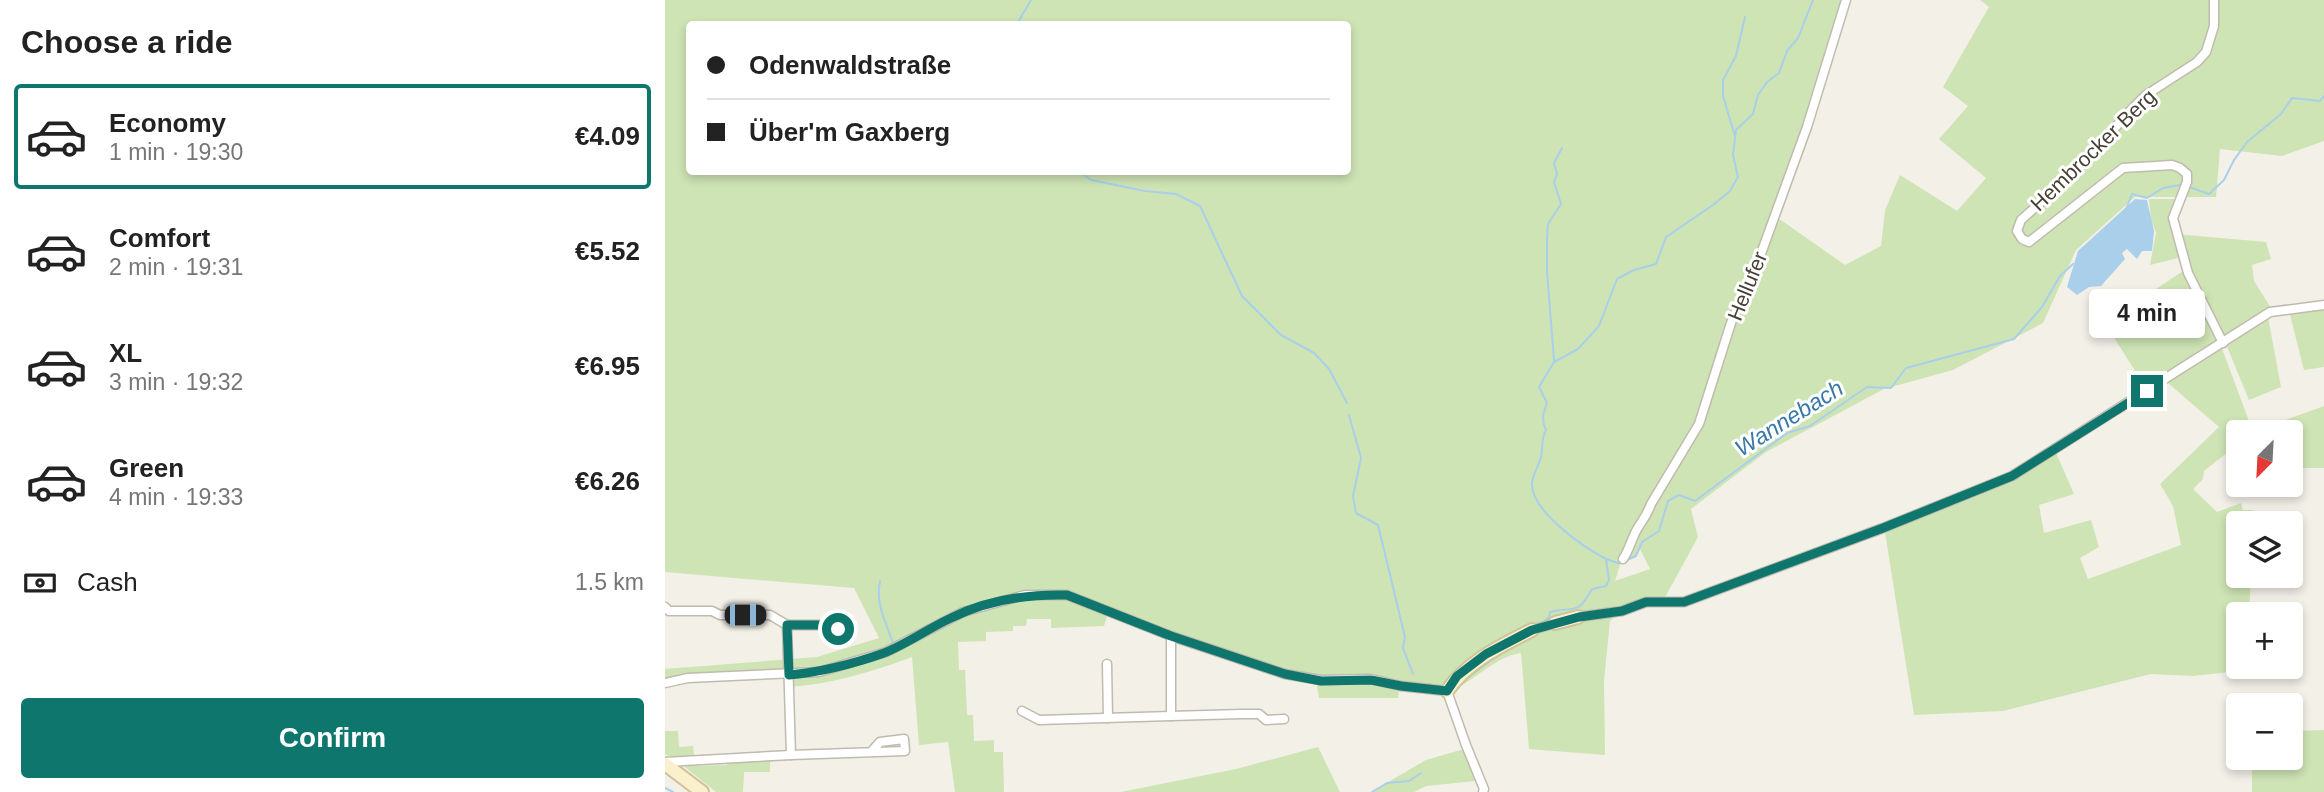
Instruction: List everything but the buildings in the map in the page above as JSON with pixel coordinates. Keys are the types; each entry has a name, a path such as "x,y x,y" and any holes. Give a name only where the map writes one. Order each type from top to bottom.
{"street":[{"name":"Hellufer","path":"1622,559 1699,424 1731,323 1758,262 1807,127 1846,0"},
{"name":"Hembrocker Berg","path":"2214,0 2214,26 2206,52 2197,62 2146,95 2077,170 2021,220 2017,231 2022,239 2029,242 2123,168 2172,165 2187,174 2173,218 2188,273 2223,343"},
{"path":"1447,691 1457,676 1486,654 1532,630 1579,617 1622,611 1646,602 1684,602 1883,528 2012,476 2270,312 2324,305"},
{"path":"665,683 688,678 819,672 886,652 963,612 1025,595 1067,595 1171,636 1285,674 1321,681 1371,680 1447,691"},
{"path":"665,607 669,611 712,611 720,615 770,615 787,625 822,625 827,629 838,629"},
{"path":"787,625 791,755"},
{"path":"1171,636 1171,716"},
{"path":"1107,664 1108,718"},
{"path":"1447,691 1486,791"},
{"path":"1022,711 1039,720 1250,714 1259,715 1266,720 1284,719"},
{"path":"665,763 871,752"},
{"path":"665,763 702,792"}],"green space":[{"path":"665,0 1851,0 1778,218 1845,265 1881,246 1885,210 1900,175 1957,211 1986,178 1939,139 1968,106 1943,87 1989,7 1980,0 2324,0 2324,141 2282,156 2220,149 2216,197 2135,197 2076,250 2043,323 1953,370 1884,389 1766,452 1691,509 1698,537 1663,601 1622,611 1610,621 1604,681 1605,755 1529,749 1521,653 1501,660 1449,690 1400,684 1398,698 1319,698 1316,680 1285,674 1108,612 1104,626 1051,628 1051,619 1027,619 1026,626 1013,626 1013,631 986,632 986,641 958,642 959,670 965,670 967,715 973,715 974,741 994,740 994,752 1003,752 1004,792 955,792 948,742 919,745 912,657 851,676 789,687 789,675 665,683 665,669 817,657 879,638 854,588 665,572","holes":["1640,549 1650,569 1615,581 1620,565 1636,556"]},
{"path":"2149,199 2174,199 2176,234 2266,242 2271,259 2252,265 2254,281 2271,308 2225,339 2178,258 2150,265 2156,233"},
{"path":"2183,271 2220,343 2249,420 2226,420 2226,454 2204,471 2203,479 2193,489 2217,512 2241,503 2243,510 2254,510 2226,511 2226,588 2250,588 2250,602 2226,602 2226,672 2193,676 2151,674 2003,711 1914,715 1884,526 2012,475 2054,448 2074,494 2039,505 2044,533 2091,520 2099,547 2080,558 2088,579 2181,545 2173,506 2160,484 2219,427 2161,377 2145,387 2105,323"},
{"path":"2324,305 2324,367 2304,370 2288,307"},
{"path":"2268,317 2281,387 2249,400 2226,344"},
{"path":"2324,406 2324,468 2303,468 2303,420 2286,420"},
{"path":"2324,730 2324,792 2252,792 2252,770 2303,770 2303,731"},
{"path":"665,731 678,731 679,747 693,746 695,766 727,765 728,759 770,757 770,772 744,772 743,792 716,792 665,754"},
{"path":"1318,747 1340,792 1121,792 1236,769"},
{"path":"1464,749 1475,774 1475,781 1426,786 1414,792 1371,792 1426,760"}],"water":[{"path":"2135,199 2147,200 2154,231 2152,251 2142,251 2137,259 2127,249 2122,253 2125,259 2101,286 2089,287 2077,295 2067,287 2078,251"}],"waterway":[{"path":"1019,21 1031,0"},
{"path":"1606,559 1560,527 1534,494 1532,483 1546,430 1543,416 1547,403 1539,387 1554,362 1578,349 1599,326 1617,279 1634,270 1656,264 1666,237 1730,191 1738,177 1733,155 1736,130 1753,114 1758,95 1767,82 1779,73 1787,51 1798,38 1813,0"},
{"path":"1735,136 1723,96 1723,80 1736,56 1745,17"},
{"name":"Wannebach","path":"2189,187 2209,194 2224,180 2247,142 2281,114 2292,98 2320,101 2324,96"},
{"path":"1554,360 1547,238 1548,224 1561,204 1554,182 1557,174 1554,163 1562,148"},
{"path":"1084,175 1091,180 1176,194 1200,206 1242,296 1281,335 1314,353 1329,369 1347,403"},
{"name":"Wannebach","path":"2126,209 2132,194 2147,198 2163,188 2180,185"},
{"name":"Wannebach","path":"1627,560 1636,556 1642,542 1659,531 1668,501 1679,495 1695,501 1787,433 1810,426 1867,387 1891,388 1906,368 2014,339 2042,307 2060,276 2073,264"},
{"path":"1349,415 1361,458 1353,496 1356,513 1378,525 1405,637 1403,648 1413,674"},
{"name":"Wannebach","path":"1542,624 1550,612 1579,607 1592,589 1606,586 1609,580 1606,559 1622,562"},
{"path":"880,581 880,605 893,643"},
{"name":"Wannebach","path":"1463,681 1501,653"},
{"name":"Wannebach","path":"1372,792 1387,783 1409,781 1421,773"},
{"path":"665,788 673,792"}],"route":[{"path":"838,629 827,629 822,625 787,625 789,675 819,672 886,652 963,612 1025,595 1067,595 1171,636 1285,674 1321,681 1371,680 1447,691 1457,676 1486,654 1532,630 1579,617 1622,611 1646,602 1684,602 1883,528 2012,476 2147,391"}]}
